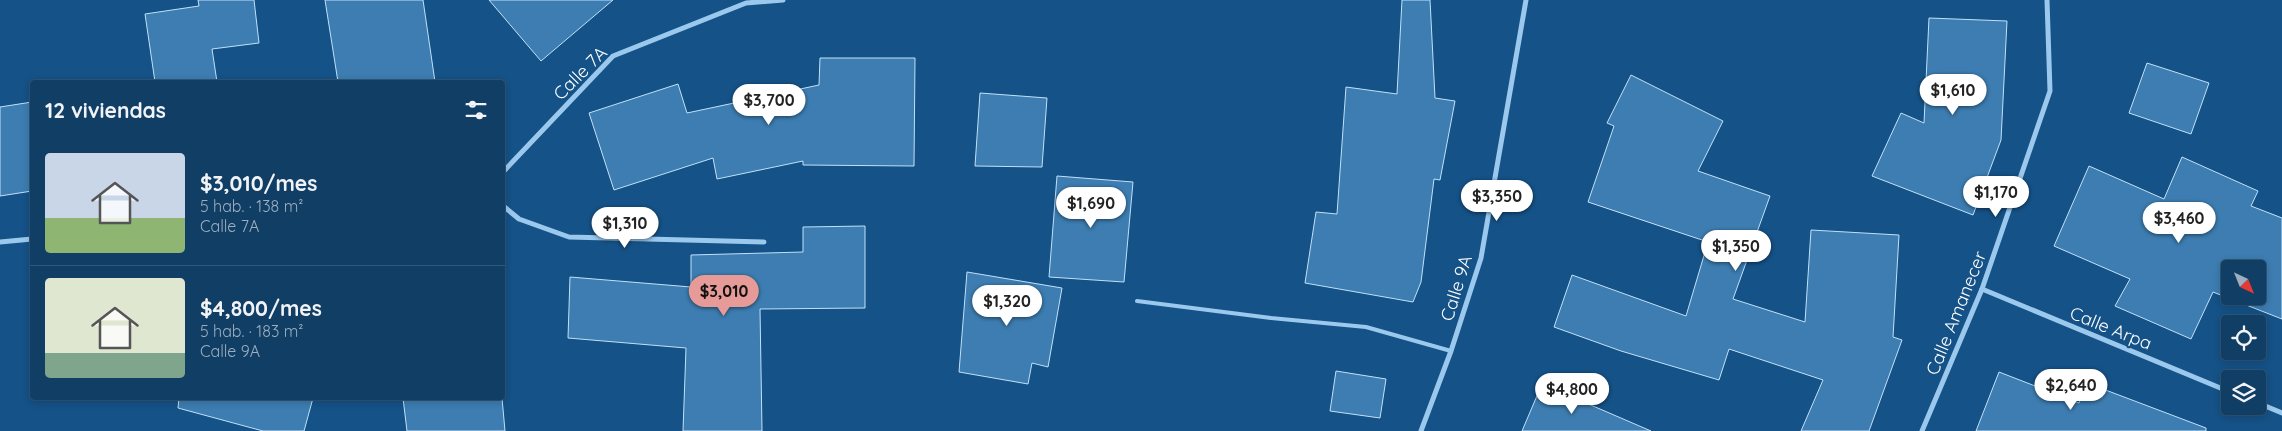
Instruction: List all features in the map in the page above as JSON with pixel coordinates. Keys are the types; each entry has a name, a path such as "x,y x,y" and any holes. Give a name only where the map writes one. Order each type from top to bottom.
{"street":[{"name":"Calle 7A","path":"505,170 613,56 746,4 783,0"},
{"name":"Calle 9A","path":"1421,431 1451,351 1481,258 1526,0"},
{"name":"Calle Amanecer","path":"1922,431 1982,289 2050,91 2047,0"},
{"path":"505,207 519,219 569,237 764,242"},
{"path":"0,242 30,239"},
{"name":"Calle Arpa","path":"1982,289 2221,388"},
{"path":"2266,406 2282,413"}],"lane":[{"path":"1137,301 1271,318 1366,327 1451,351"}],"building":[{"path":"198,0 254,0 259,43 212,49 217,80 155,80 145,14 199,6"},
{"path":"325,0 423,0 435,80 338,80"},
{"path":"489,0 613,0 541,61"},
{"path":"1402,0 1430,0 1435,98 1455,101 1440,180 1434,179 1421,282 1413,302 1305,283 1316,212 1337,214 1346,87 1397,94"},
{"path":"1929,18 2007,21 2001,140 1973,215 1872,176 1901,113 1924,123"},
{"path":"820,58 915,58 914,166 803,165 803,161 717,179 713,158 614,190 589,113 678,84 687,113 819,85"},
{"path":"2147,63 2209,83 2191,134 2129,113"},
{"path":"1631,75 1723,121 1698,171 1770,196 1733,299 1805,322 1811,230 1899,235 1893,337 1902,340 1869,431 1801,431 1823,380 1729,349 1719,380 1621,351 1554,327 1572,275 1686,316 1708,242 1588,202 1614,126 1607,123"},
{"path":"980,93 1047,98 1042,167 975,166"},
{"path":"30,102 30,191 0,196 0,107"},
{"path":"2182,157 2258,191 2251,206 2282,218 2282,319 2246,305 2266,305 2266,260 2221,260 2221,295 2213,292 2191,339 2115,306 2130,279 2054,246 2089,166 2164,199"},
{"path":"1057,176 1133,182 1124,282 1049,277"},
{"path":"865,226 865,308 760,309 762,431 683,431 686,348 568,338 570,277 691,287 691,255 803,252 803,227"},
{"path":"967,272 1062,288 1048,367 1032,363 1028,384 959,372"},
{"path":"1336,371 1386,379 1380,418 1330,411"},
{"path":"1999,372 2079,403 2087,383 2206,428 2206,431 1976,431"},
{"path":"1542,384 1651,431 1522,431"},
{"path":"179,400 312,400 304,431 263,431 178,408"},
{"path":"403,400 502,400 505,431 407,431"}]}
